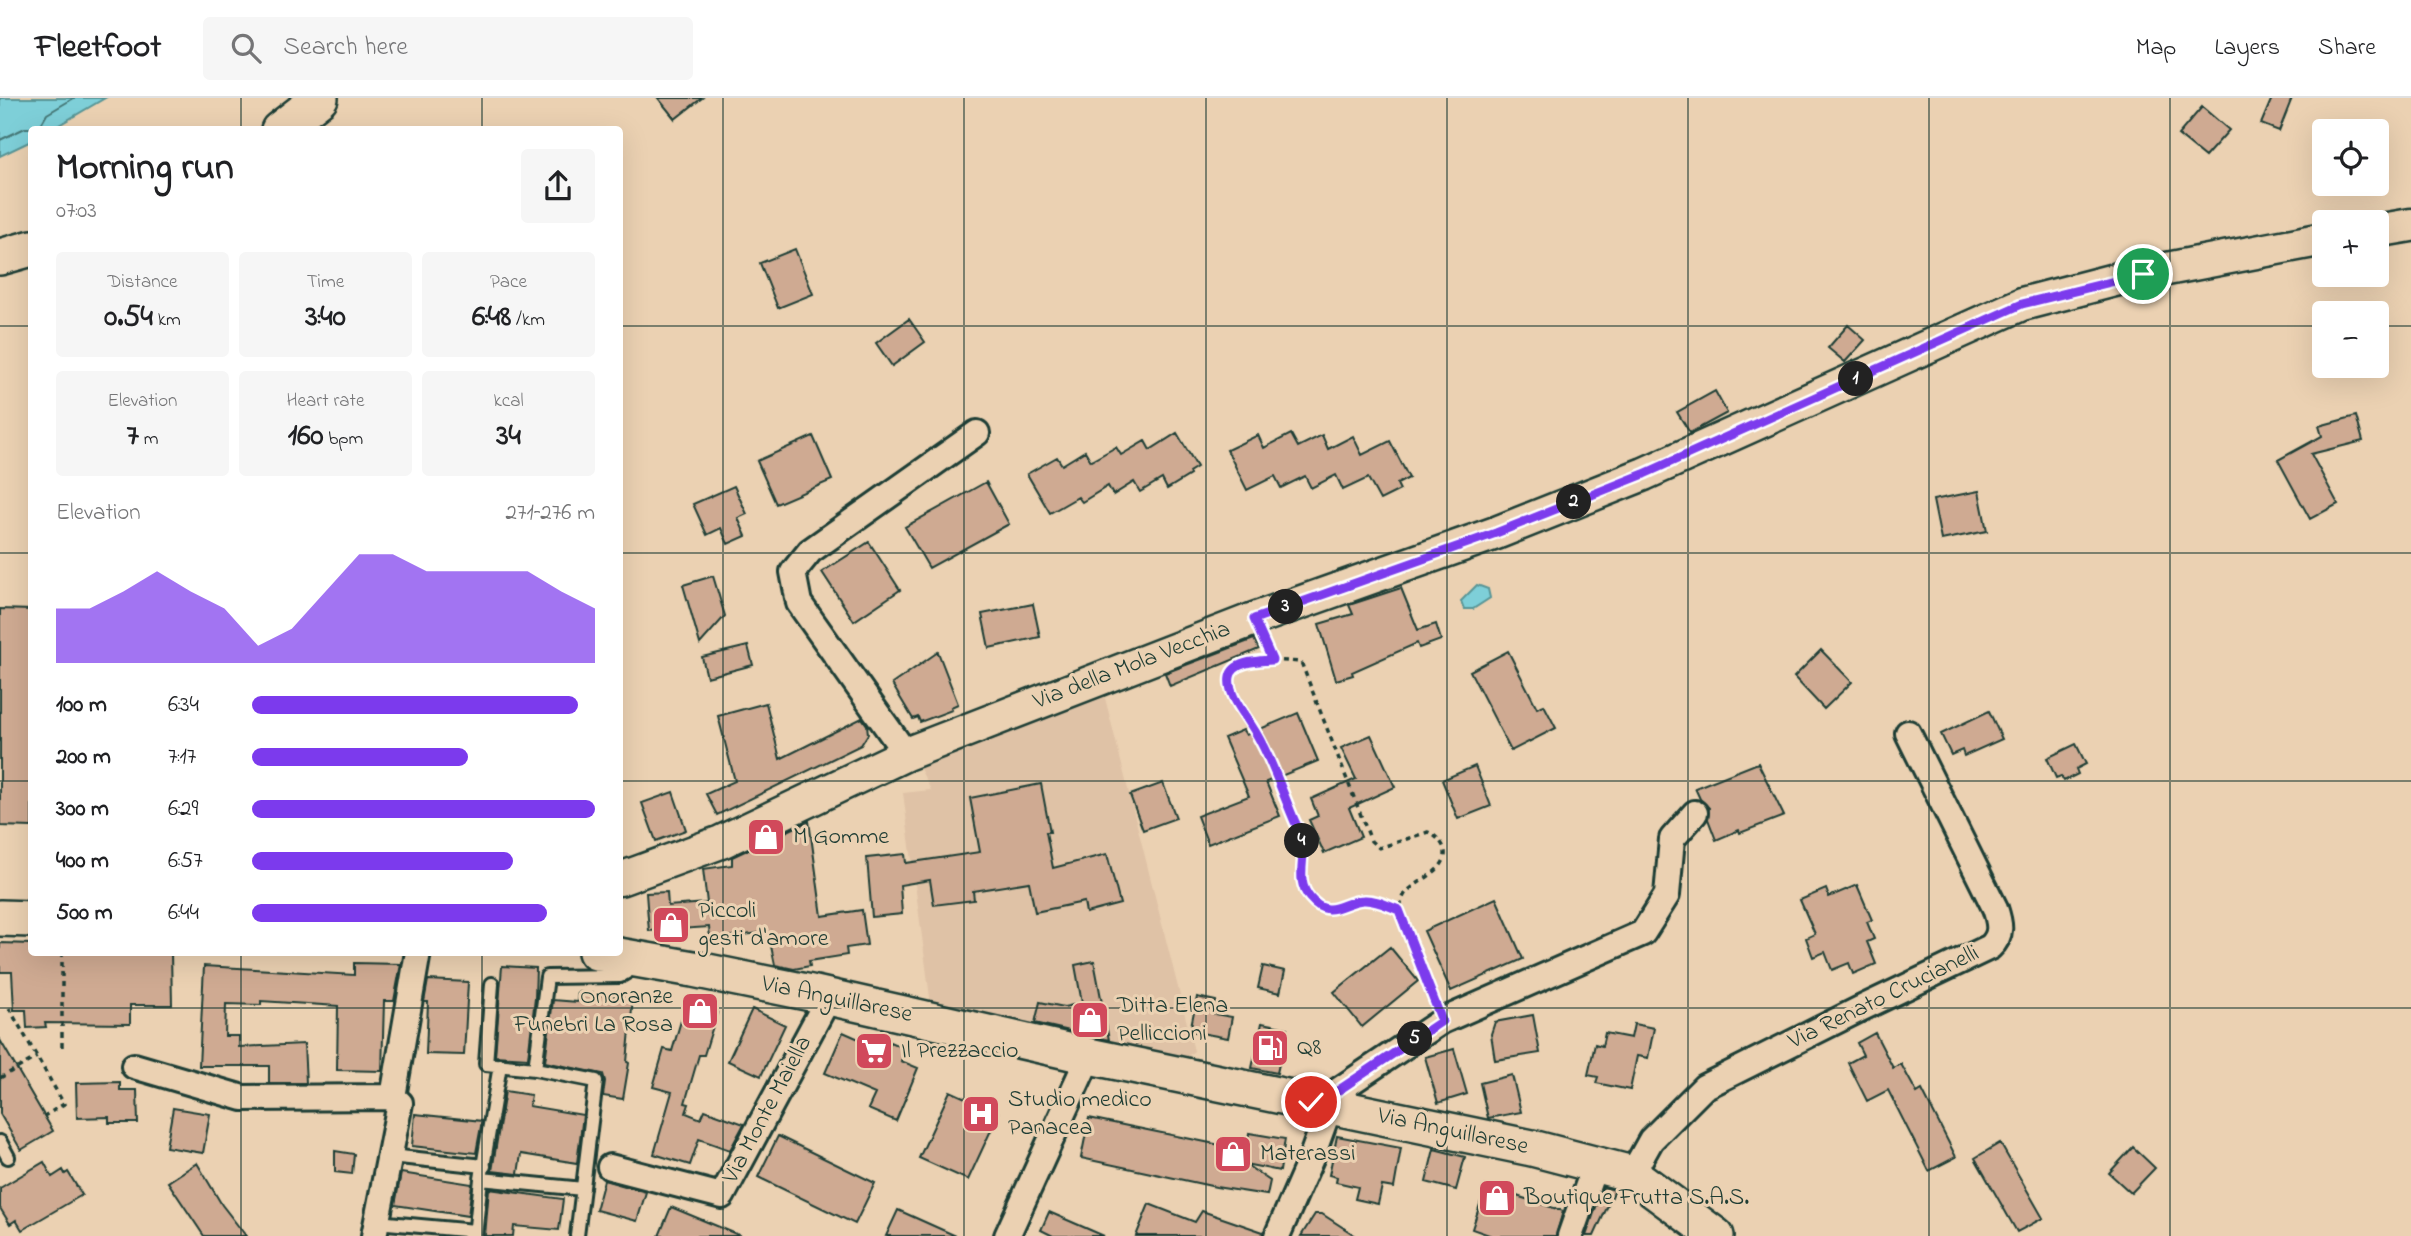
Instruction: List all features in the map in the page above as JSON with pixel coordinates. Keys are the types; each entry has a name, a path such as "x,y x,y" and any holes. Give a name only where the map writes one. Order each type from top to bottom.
{"main road":[{"path":"284,126 320,98"},
{"path":"0,257 28,249"},
{"path":"0,918 28,919"},
{"name":"Via Anguillarese","path":"620,956 829,997 1089,1056 1532,1148 1632,1174 1716,1236"}],"street":[{"path":"2389,229 2411,225"},
{"name":"Via della Mola Vecchia","path":"623,878 721,842 906,754 1254,619 1496,533 1644,474 2022,304 2130,276 2312,241"},
{"path":"906,754 799,604 793,572 810,551 977,433"},
{"name":"Via Renato Crucianelli","path":"1632,1174 1651,1140 1704,1087 1996,942 2000,930 1994,908 1908,733"},
{"path":"1277,1236 1312,1156 1324,1105 1442,1021 1643,933 1667,895 1672,839 1695,813"},
{"path":"393,1097 417,956"},
{"name":"Via Monte Maiella","path":"610,1167 722,1196 829,997"},
{"path":"1007,1236 1089,1056"},
{"path":"134,1066 243,1098 393,1097 400,1103 375,1229"},
{"path":"1570,1236 1595,1165"}],"lane":[{"path":"535,1069 547,977 620,976 645,960"},
{"path":"492,984 486,1064 535,1069 596,1081 577,1236"},
{"path":"375,1229 475,1234 500,1065"},
{"path":"0,1142 8,1157"},
{"path":"390,1156 583,1189"}],"path":[{"path":"1254,619 1272,660"},
{"path":"1399,910 1375,901 1362,900 1334,910 1311,900 1301,879 1302,837 1254,728 1232,691 1230,678 1233,670 1246,663 1272,660 1301,662 1371,841 1379,848 1428,832 1443,845 1445,853 1442,864 1405,893 1399,910 1442,1021"},
{"path":"62,956 62,1047"},
{"path":"9,1008 64,1104 44,1116"},
{"path":"0,1078 37,1057"}],"shaded area":[{"path":"1104,694 1194,1051 1180,1063 931,1005 903,793 931,790 916,761"}],"water":[{"path":"0,98 105,98 57,126 28,126 28,142 0,156"},
{"path":"1477,585 1488,589 1490,598 1473,609 1464,609 1461,601"}],"building":[{"path":"658,98 702,98 675,119"},
{"path":"2272,98 2292,98 2279,131 2261,124"},
{"path":"2202,107 2229,130 2205,157 2178,135"},
{"path":"795,249 813,294 778,308 760,263"},
{"path":"909,319 925,342 892,366 876,343"},
{"path":"1848,325 1865,340 1845,362 1828,348"},
{"path":"1715,391 1727,413 1690,433 1677,412"},
{"path":"2356,416 2363,441 2311,454 2338,504 2310,519 2278,460 2322,436 2319,426"},
{"path":"1177,433 1197,467 1189,472 1190,475 1167,489 1162,479 1140,492 1134,482 1113,495 1108,486 1082,502 1078,497 1050,513 1027,474 1057,457 1062,465 1085,451 1091,461 1116,447 1121,455 1145,441 1150,450"},
{"path":"1291,434 1298,447 1322,435 1328,449 1353,436 1362,455 1390,441 1409,478 1397,484 1400,490 1380,500 1368,478 1343,490 1336,475 1311,488 1305,476 1281,488 1275,476 1247,490 1227,450 1258,435 1264,448"},
{"path":"813,436 832,480 776,504 757,461"},
{"path":"986,482 1009,524 929,568 905,527"},
{"path":"734,486 747,514 738,518 746,536 728,544 721,528 707,535 693,504"},
{"path":"1979,491 1987,531 1941,540 1933,500"},
{"path":"869,542 900,590 854,621 822,572"},
{"path":"713,576 725,616 700,644 683,585"},
{"path":"1401,588 1418,630 1436,624 1441,640 1419,648 1417,643 1352,672 1353,675 1336,680 1319,624 1353,614 1349,605"},
{"path":"1033,604 1040,637 989,648 982,614"},
{"path":"0,609 28,610 28,827 0,826"},
{"path":"1254,639 1259,649 1170,686 1165,673"},
{"path":"748,646 753,665 707,677 702,657"},
{"path":"1821,650 1852,682 1824,709 1794,677"},
{"path":"1508,651 1537,708 1544,705 1556,728 1511,751 1470,671"},
{"path":"938,652 958,704 951,707 952,710 920,722 918,717 913,719 892,684"},
{"path":"766,703 780,759 862,718 867,725 868,734 861,745 717,815 706,794 735,781 718,716"},
{"path":"1989,711 2002,739 1964,756 1962,750 1951,755 1941,734"},
{"path":"1298,713 1318,761 1266,782 1280,816 1208,844 1197,816 1249,796 1224,738 1243,730 1246,735"},
{"path":"1371,735 1395,787 1349,808 1361,837 1324,853 1309,820 1318,816 1311,799 1356,779 1341,748"},
{"path":"2076,744 2086,764 2076,769 2078,774 2064,781 2061,776 2056,778 2047,758"},
{"path":"1758,763 1784,816 1716,840 1708,819 1709,808 1700,799 1695,788"},
{"path":"1475,766 1491,806 1458,819 1442,780"},
{"path":"1163,783 1176,818 1143,830 1130,795"},
{"path":"1041,784 1050,832 1046,832 1053,868 1107,854 1120,904 1086,913 1084,902 1035,912 1029,882 973,891 974,900 934,905 930,880 900,885 902,914 872,917 867,858 905,854 906,863 980,852 970,798"},
{"path":"673,792 686,830 656,841 642,803"},
{"path":"809,821 822,916 862,910 867,945 846,948 847,955 809,961 810,966 794,969 775,965 768,932 710,939 709,927 649,931 646,893 667,892 668,906 707,903 703,869 732,865 732,857"},
{"path":"1857,885 1872,920 1867,922 1874,939 1867,942 1876,964 1853,974 1849,963 1832,970 1825,952 1813,957 1806,938 1815,934 1800,900 1826,889 1829,897"},
{"path":"1496,898 1523,959 1451,991 1424,931"},
{"path":"0,943 28,944 28,956 171,956 172,1005 130,1005 130,1024 45,1023 46,1027 27,1028 26,1010 14,1010 12,972 0,972"},
{"path":"1390,947 1418,981 1362,1027 1334,992"},
{"path":"1094,961 1109,1040 1035,1023 1040,1002 1064,1007 1082,1003 1075,965"},
{"path":"354,963 401,964 394,1001 384,1001 382,1071 337,1070 338,1006 261,1001 261,1005 226,1004 225,1036 239,1036 239,1047 304,1044 306,1083 269,1083 269,1066 199,1066 204,966 354,975"},
{"path":"502,966 536,968 528,1058 495,1056"},
{"path":"1263,966 1285,971 1280,993 1258,988"},
{"path":"428,980 468,982 464,1055 426,1054 428,1002 424,1002"},
{"path":"578,992 633,998 629,1063 623,1099 603,1096 603,1074 545,1062 553,1000 577,1002"},
{"path":"1197,997 1216,1001 1214,1014 1232,1017 1228,1038 1190,1031"},
{"path":"686,1004 717,1013 704,1055 699,1055 685,1103 689,1104 686,1113 701,1119 705,1110 744,1124 730,1150 699,1139 690,1165 654,1154 672,1092 653,1087 664,1049 672,1051"},
{"path":"752,1009 785,1025 761,1076 728,1061"},
{"path":"1533,1015 1540,1053 1495,1060 1491,1034 1495,1022"},
{"name":"Q8","path":"1262,1023 1287,1028 1277,1073 1252,1068"},
{"path":"1634,1024 1654,1028 1648,1058 1637,1056 1630,1090 1596,1083 1598,1077 1588,1075 1595,1044 1602,1046 1605,1033 1631,1038"},
{"path":"843,1032 886,1051 890,1042 906,1049 901,1061 918,1068 896,1121 868,1109 875,1094 825,1073"},
{"path":"1875,1033 1893,1068 1901,1064 1917,1093 1922,1090 1956,1157 1929,1171 1888,1090 1867,1101 1848,1063 1863,1055 1857,1043"},
{"path":"0,1040 53,1131 21,1150 0,1114"},
{"path":"1454,1049 1467,1094 1438,1103 1425,1057"},
{"path":"1512,1075 1521,1112 1488,1118 1480,1083"},
{"path":"120,1082 120,1090 137,1090 138,1123 109,1123 109,1117 77,1118 76,1083"},
{"path":"505,1091 531,1095 529,1106 583,1115 577,1163 521,1154 518,1174 492,1171"},
{"path":"950,1091 999,1113 968,1180 919,1158"},
{"path":"173,1108 210,1114 203,1153 166,1147"},
{"path":"415,1114 482,1121 476,1153 412,1146"},
{"path":"1089,1118 1225,1146 1223,1151 1244,1164 1249,1133 1285,1139 1280,1171 1245,1164 1270,1181 1267,1195 1216,1187 1081,1158"},
{"path":"778,1136 875,1183 855,1224 758,1177"},
{"path":"1337,1136 1401,1148 1394,1188 1382,1186 1378,1204 1355,1199 1358,1187 1336,1182 1337,1177 1329,1175"},
{"path":"2000,1143 2043,1218 2017,1232 1975,1158"},
{"path":"2133,1147 2155,1168 2131,1193 2109,1173"},
{"path":"1434,1149 1465,1157 1456,1190 1426,1182"},
{"path":"335,1151 354,1154 352,1174 335,1172"},
{"path":"44,1162 52,1177 63,1170 65,1174 68,1172 82,1195 22,1230 16,1220 10,1224 0,1208 0,1188"},
{"path":"197,1163 222,1205 246,1236 204,1236 168,1182"},
{"path":"401,1173 472,1184 468,1216 395,1205"},
{"path":"604,1180 646,1192 637,1221 596,1210"},
{"path":"1486,1186 1563,1211 1556,1236 1492,1236 1472,1229"},
{"path":"1603,1187 1615,1190 1594,1236 1586,1236"},
{"path":"489,1189 563,1199 559,1230 514,1226 513,1236 485,1236"},
{"path":"1149,1204 1195,1222 1202,1211 1263,1232 1262,1236 1136,1236"},
{"path":"671,1207 741,1236 659,1236"},
{"path":"898,1210 956,1236 886,1236"},
{"path":"1049,1212 1104,1236 1053,1236 1041,1230"},
{"path":"1315,1214 1322,1214 1356,1236 1301,1236"}],"place":[{"name":"M Gomme","path":"766,837"},
{"name":"Piccoli gesti d'amore","path":"671,925"},
{"name":"Onoranze Funebri La Rosa","path":"700,1011"},
{"name":"Ditta Elena Pelliccioni","path":"1090,1020"},
{"name":"Q8","path":"1270,1048"},
{"name":"Il Prezzaccio","path":"874,1051"},
{"name":"Studio medico Panacea","path":"981,1114"},
{"name":"Materassi","path":"1233,1154"},
{"name":"Boutique Frutta S.A.S.","path":"1497,1198"}],"route":[{"path":"1311,1102 1318,1104 1442,1021 1399,910 1375,901 1362,900 1334,910 1311,900 1304,889 1301,879 1302,837 1254,728 1232,691 1230,678 1233,670 1246,663 1272,660 1254,619 1496,533 1644,474 2022,304 2143,274"}]}
